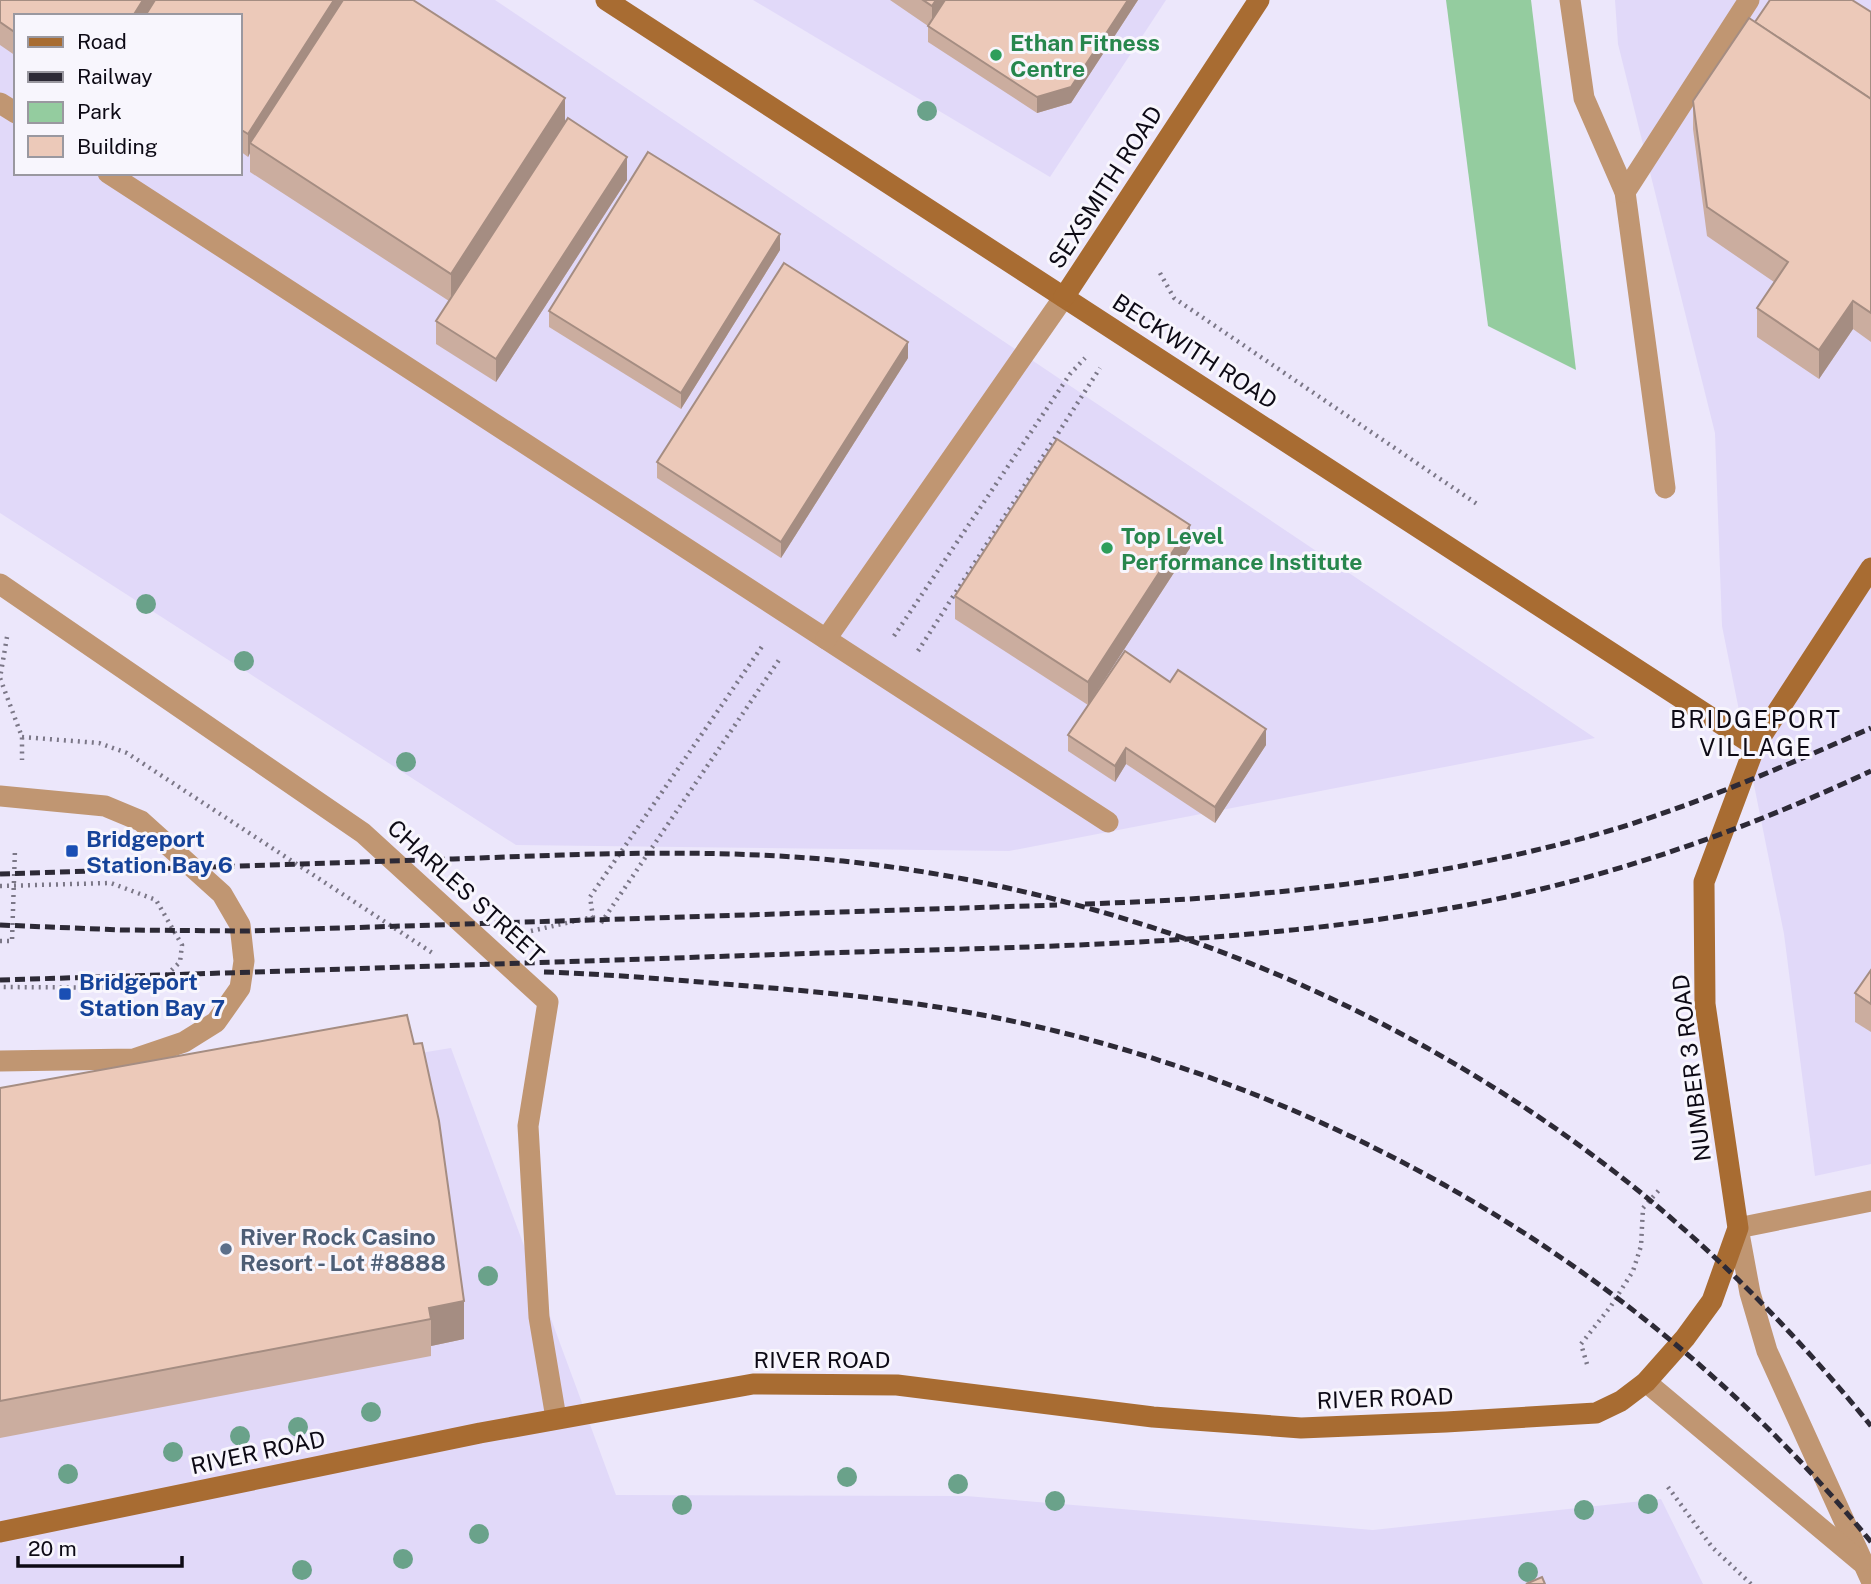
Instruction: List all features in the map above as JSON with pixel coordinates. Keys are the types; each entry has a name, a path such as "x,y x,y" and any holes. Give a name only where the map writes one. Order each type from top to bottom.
{"street":[{"name":"BECKWITH ROAD","path":"606,0 1755,746"},
{"name":"SEXSMITH ROAD","path":"1064,297 1259,0"},
{"path":"1570,0 1584,99 1625,192 1665,488"},
{"path":"1625,192 1749,0"},
{"path":"111,175 1108,822"},
{"path":"826,639 1064,297"},
{"name":"NUMBER 3 ROAD","path":"1868,1573 1767,1351 1750,1293 1704,1004 1703,882 1755,746 1871,568"},
{"name":"CHARLES STREET","path":"7,588 363,833 548,1002 528,1126 539,1317 556,1418"},
{"path":"0,796 105,806 141,821 222,894 240,925 244,961 240,988 216,1022 184,1042 134,1059 0,1061"},
{"path":"1738,1228 1871,1202"},
{"name":"RIVER ROAD","path":"0,1532 556,1418 753,1384 897,1385 1153,1417 1301,1428 1596,1413 1621,1401 1646,1382 1685,1338 1712,1301 1738,1228"},
{"path":"1646,1382 1868,1573"}],"path":[{"path":"1160,273 1174,298 1477,504"},
{"path":"872,669 1070,374 1087,356"},
{"path":"897,685 1100,368"},
{"path":"7,588 0,678 22,737 22,772"},
{"path":"593,917 590,897 767,639"},
{"path":"601,923 781,657 794,660"},
{"path":"22,737 99,743 127,753 432,954"},
{"path":"0,941 12,941 15,849"},
{"path":"0,886 111,883 156,900 182,945 180,962 153,988 0,987"},
{"path":"1587,1364 1581,1344 1611,1306 1633,1271 1641,1246 1643,1208 1661,1188"},
{"path":"1668,1487 1712,1547 1751,1584"}],"shaded area":[{"path":"0,0 495,0 1595,738 1009,851 516,845 0,513"},
{"path":"753,0 1166,0 1050,177"},
{"path":"1615,0 1871,0 1871,1164 1815,1176 1784,934 1722,626 1715,433 1618,44"},
{"path":"451,1048 616,1495 966,1496 1373,1530 1661,1499 1703,1584 0,1584 0,1121"}],"green space":[{"path":"1446,0 1531,0 1576,370 1488,326"}],"building":[{"path":"0,0 143,0 134,14 14,14 14,32 0,22"},
{"path":"155,0 334,0 248,134 242,130 242,14 146,14"},
{"path":"343,0 413,0 565,98 451,274 250,143"},
{"path":"923,0 936,0 932,6"},
{"path":"945,0 1128,0 1071,87 1037,97 928,26"},
{"path":"1770,0 1852,0 1871,12 1871,99 1755,22"},
{"path":"1749,18 1871,99 1871,313 1853,301 1819,350 1757,308 1788,262 1707,207 1693,101"},
{"path":"568,118 627,157 496,359 436,321"},
{"path":"648,152 780,234 681,393 549,311"},
{"path":"784,263 908,342 781,542 657,462"},
{"path":"1057,439 1190,525 1088,682 955,596"},
{"path":"1125,651 1170,682 1178,670 1266,729 1215,807 1126,748 1115,766 1068,735"},
{"path":"1871,970 1871,1004 1855,993"},
{"name":"River Rock Casino Resort - Lot #8888","path":"407,1015 414,1044 422,1043 439,1121 464,1301 429,1308 431,1319 0,1401 0,1088"},
{"path":"1542,1577 1545,1584 1526,1584"}],"railway":[{"path":"1085,904 1218,897 1352,883 1419,874 1550,847 1680,807 1871,728"},
{"path":"0,980 1110,944 1348,924 1485,902 1598,874 1763,818 1871,771"},
{"path":"0,874 600,854 746,854 843,861 951,877 1058,900 1163,931 1266,970 1365,1015 1461,1067 1553,1127 1672,1218 1762,1303 1871,1426"},
{"path":"0,925 248,931 1057,905"},
{"path":"544,972 820,992 977,1014 1106,1044 1231,1086 1353,1138 1470,1200 1582,1272 1686,1353 1783,1444 1871,1542"}],"place":[{"name":"Ethan Fitness Centre","path":"996,55"},
{"name":"Top Level Performance Institute","path":"1107,548"},
{"name":"Bridgeport Station Bay 6","path":"72,851"},
{"name":"Bridgeport Station Bay 7","path":"65,994"},
{"name":"River Rock Casino Resort - Lot #8888","path":"226,1249"}],"district":[{"name":"BRIDGEPORT VILLAGE","path":"1756,733"}]}
